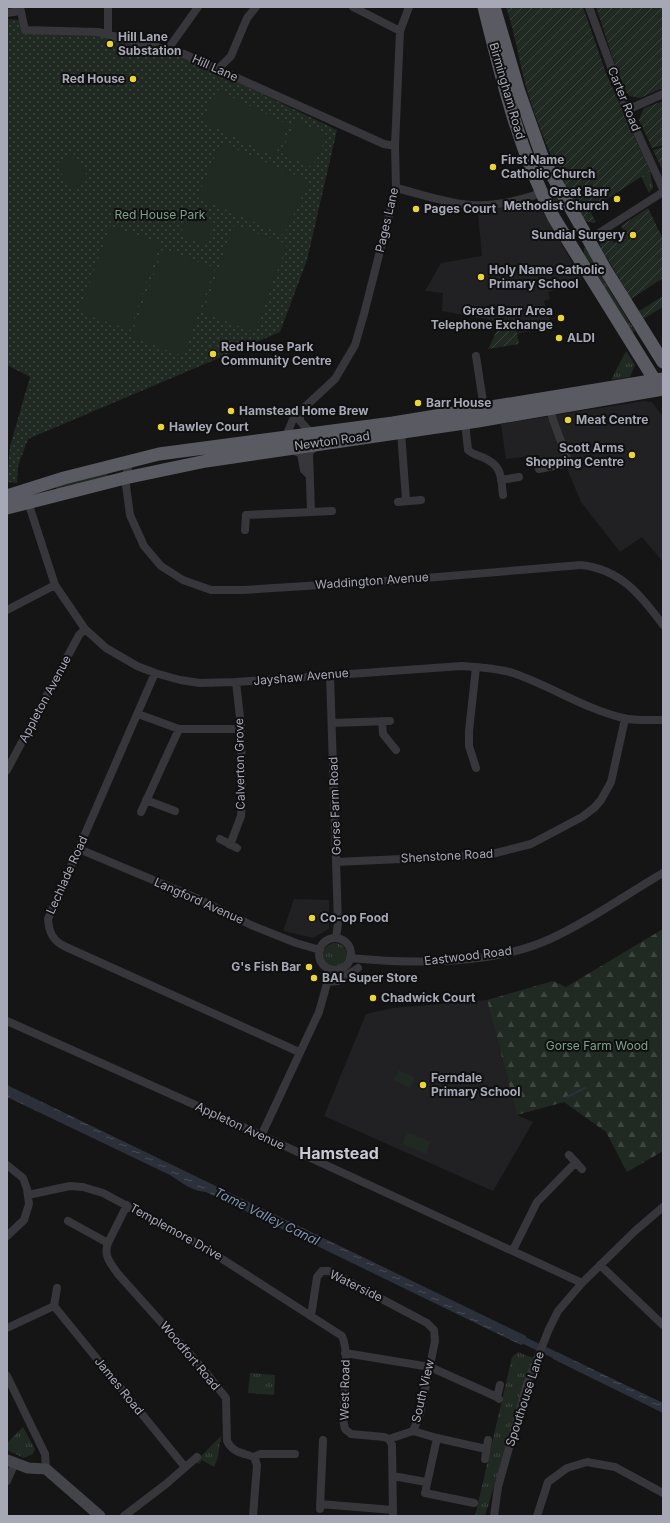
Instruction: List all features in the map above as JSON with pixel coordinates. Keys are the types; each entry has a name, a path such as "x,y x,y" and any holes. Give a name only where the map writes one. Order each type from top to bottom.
{"highway":[{"name":"Birmingham Road","path":"484,7 505,94 541,193 573,249 661,385"},
{"name":"Birmingham Road","path":"494,7 519,92 543,159 631,314 663,362"},
{"path":"533,133 531,141 548,183 548,188 541,193"},
{"path":"573,249 588,240"},
{"name":"Birmingham Road","path":"631,314 660,371 661,385"},
{"name":"Newton Road","path":"314,438 401,432 550,408 661,385"},
{"name":"Newton Road","path":"9,494 136,460 196,448 286,442 484,408 661,385"},
{"name":"Newton Road","path":"7,508 125,478 286,442"}],"main road":[{"path":"11,1461 28,1468 46,1469 100,1516"}],"street":[{"path":"108,7 108,33"},
{"path":"218,69 231,56 247,18 256,7"},
{"name":"Pages Lane","path":"286,442 294,417 336,379 355,345 396,188 395,146 400,31 409,7"},
{"name":"Carter Road","path":"589,7 628,110 663,189"},
{"path":"168,49 195,8"},
{"path":"7,13 20,9"},
{"name":"Hill Lane","path":"20,9 25,30 108,33 184,54 384,144 395,146"},
{"path":"352,9 400,31"},
{"path":"628,110 663,94"},
{"path":"396,188 462,204 490,205 522,200 541,193"},
{"path":"588,240 663,192"},
{"path":"476,356 484,408"},
{"path":"539,469 569,463 550,408"},
{"path":"300,412 300,421 314,438 309,453 311,511"},
{"path":"465,422 468,450 496,464 501,480 503,495"},
{"path":"401,432 402,501 421,500"},
{"path":"286,442 301,454 304,470 309,475"},
{"path":"96,470 118,471 125,478 129,465 136,460"},
{"path":"501,480 519,477"},
{"name":"Waddington Avenue","path":"125,478 130,515 144,546 161,566 183,580 210,590 243,590 401,580 581,565 590,566 621,579 636,590 663,625"},
{"name":"Jayshaw Avenue","path":"28,502 55,585 85,629 113,654 155,673 180,680 200,683 236,682 330,674 462,666 476,667 512,673 589,706 625,718 663,720"},
{"path":"246,530 246,515 332,511"},
{"path":"7,610 55,585"},
{"name":"Appleton Avenue","path":"7,770 79,635 85,629"},
{"path":"476,667 469,730 469,746 476,768"},
{"name":"Lechlade Road","path":"155,673 48,919 48,928 52,937 58,943 299,1052"},
{"name":"Gorse Farm Road","path":"330,674 338,923 336,938"},
{"name":"Calverton Grove","path":"220,839 234,847 241,816 241,729 236,682"},
{"path":"138,714 179,729 241,729"},
{"name":"Shenstone Road","path":"336,862 488,855 531,844 582,817 594,808 600,800 611,782 625,718"},
{"path":"332,723 386,721 383,734 396,750"},
{"path":"141,812 179,729"},
{"path":"146,800 175,811"},
{"name":"Langford Avenue","path":"79,849 201,900 251,925 296,943 320,950"},
{"name":"Eastwood Road","path":"350,958 418,963 497,956 520,950 550,939 567,930 663,873"},
{"path":"336,938 346,943 351,952 350,958 343,968 331,970 323,964 319,955 320,950 323,944 336,938"},
{"path":"328,982 338,981 358,968"},
{"path":"261,1136 319,1012 331,970"},
{"name":"Appleton Avenue","path":"7,1021 513,1250 582,1283"},
{"path":"569,1155 582,1169"},
{"path":"513,1250 537,1202 576,1162"},
{"path":"7,1165 23,1178 28,1195 27,1213 24,1220 8,1233"},
{"name":"Templemore Drive","path":"28,1195 59,1187 83,1187 103,1193 202,1246 311,1316"},
{"path":"68,1221 108,1243 127,1206"},
{"name":"Spouthouse Lane","path":"494,1516 498,1487 527,1384 558,1311 600,1265 663,1207"},
{"name":"Woodfort Road","path":"108,1243 105,1250 107,1258 118,1274 203,1369 226,1398 228,1441 230,1447 236,1452 254,1456"},
{"path":"600,1265 663,1326"},
{"name":"Waterside","path":"311,1316 317,1277 322,1271 329,1271 431,1326"},
{"path":"7,1328 54,1306 57,1288"},
{"name":"James Road","path":"54,1306 185,1467"},
{"name":"West Road","path":"311,1316 342,1336 345,1353 343,1419 345,1429 351,1434 384,1437 389,1439"},
{"name":"South View","path":"389,1439 413,1430 420,1414 435,1334 431,1326"},
{"path":"345,1353 430,1367 498,1398 500,1385"},
{"path":"7,1376 44,1454 46,1469"},
{"path":"413,1430 437,1438 486,1449"},
{"path":"437,1438 431,1470 426,1482 425,1493 474,1503"},
{"path":"323,1440 320,1507 393,1513 392,1445 389,1439"},
{"path":"485,1459 488,1440"},
{"path":"253,1516 257,1465 254,1456 260,1454 295,1454"},
{"path":"124,1516 197,1456"},
{"path":"7,1481 11,1461"},
{"path":"537,1516 548,1482 567,1468 587,1462 600,1463 615,1467 663,1493"},
{"path":"393,1476 426,1482"}],"shaded area":[{"name":"Holy Name Catholic Primary School","path":"529,201 537,202 582,279 567,285 568,287 548,292 550,299 544,301 552,326 517,334 516,328 501,322 442,311 443,293 425,291 441,263 482,256 478,213"},
{"path":"644,401 652,402 663,417 663,562 642,537 620,552 581,502 563,459 541,463 539,455 506,459 501,424"},
{"path":"294,899 329,900 329,929 313,938 283,931"},
{"name":"Ferndale Primary School","path":"487,1000 517,1115 533,1122 493,1191 324,1116 366,1014 393,1008"}],"green space":[{"path":"506,7 583,7 606,73 650,171 604,201 605,204 591,213 596,222 594,223 585,221 559,173 544,139 526,87"},
{"path":"596,7 663,7 663,88 640,98 630,96 626,92 616,68"},
{"name":"Red House Park","path":"7,19 20,20 24,32 102,35 183,56 337,130 307,260 280,332 28,439 18,466 17,483 7,482 10,446 30,377 7,365"},
{"path":"217,90 289,125 274,157 202,121"},
{"path":"663,101 663,145 652,148 639,120 644,108"},
{"path":"296,120 327,135 312,167 281,153"},
{"path":"221,143 309,181 284,235 197,197"},
{"path":"663,147 663,171 653,150"},
{"path":"73,153 89,179 72,190 56,164"},
{"path":"650,171 653,188 649,193 641,177"},
{"path":"553,187 564,207 558,210 550,196"},
{"path":"648,208 663,239 663,278 631,299 606,256 604,257 600,244 602,239 608,234 614,243 627,234 621,226"},
{"path":"190,212 215,223 205,246 180,235"},
{"path":"234,225 287,244 255,332 203,313"},
{"path":"110,226 160,243 130,330 79,312"},
{"path":"587,247 591,252 601,276 635,331 631,333 584,253 584,248"},
{"path":"163,249 215,268 183,356 131,337"},
{"path":"663,296 663,307 643,319 639,311"},
{"path":"501,322 516,328 519,344 488,349"},
{"path":"626,351 635,365 630,377 611,380"},
{"path":"107,473 109,478 57,491 55,486"},
{"name":"Gorse Farm Wood","path":"663,929 663,1151 627,1172 606,1132 564,1102 517,1115 487,1000 553,981 566,987"},
{"path":"335,943 344,946 347,955 344,964 335,967 326,964 323,955 326,946"},
{"path":"399,1070 415,1078 410,1088 393,1080"},
{"path":"407,1132 431,1142 426,1154 402,1144"},
{"path":"518,1352 533,1358 485,1516 475,1516 512,1357"},
{"path":"250,1373 275,1375 274,1395 248,1393"},
{"path":"23,1427 35,1449 33,1454 24,1458 7,1450 7,1443"},
{"path":"221,1436 218,1457 214,1467 202,1460 199,1464 195,1462"}],"water":[{"name":"Tame Valley Canal","path":"7,1085 526,1336 527,1342 521,1345 206,1192 191,1188 170,1175 7,1097"},
{"path":"557,1352 663,1403 663,1413 553,1359 551,1353"}],"waterway":[{"path":"567,1097 585,1088"},
{"path":"519,1338 559,1357"}],"place":[{"name":"Hill Lane Substation","path":"110,44"},
{"name":"Red House","path":"133,79"},
{"name":"First Name Catholic Church","path":"493,167"},
{"name":"Great Barr Methodist Church","path":"617,199"},
{"name":"Pages Court","path":"416,209"},
{"name":"Sundial Surgery","path":"633,235"},
{"name":"Holy Name Catholic Primary School","path":"481,277"},
{"name":"Great Barr Area Telephone Exchange","path":"561,318"},
{"name":"ALDI","path":"559,338"},
{"name":"Red House Park Community Centre","path":"213,354"},
{"name":"Barr House","path":"418,403"},
{"name":"Hamstead Home Brew","path":"231,411"},
{"name":"Meat Centre","path":"568,420"},
{"name":"Hawley Court","path":"161,427"},
{"name":"Scott Arms Shopping Centre","path":"632,455"},
{"name":"Co-op Food","path":"312,918"},
{"name":"G's Fish Bar","path":"309,967"},
{"name":"BAL Super Store","path":"314,978"},
{"name":"Chadwick Court","path":"373,998"},
{"name":"Ferndale Primary School","path":"423,1085"}],"district":[{"name":"Hamstead","path":"339,1153"}]}
